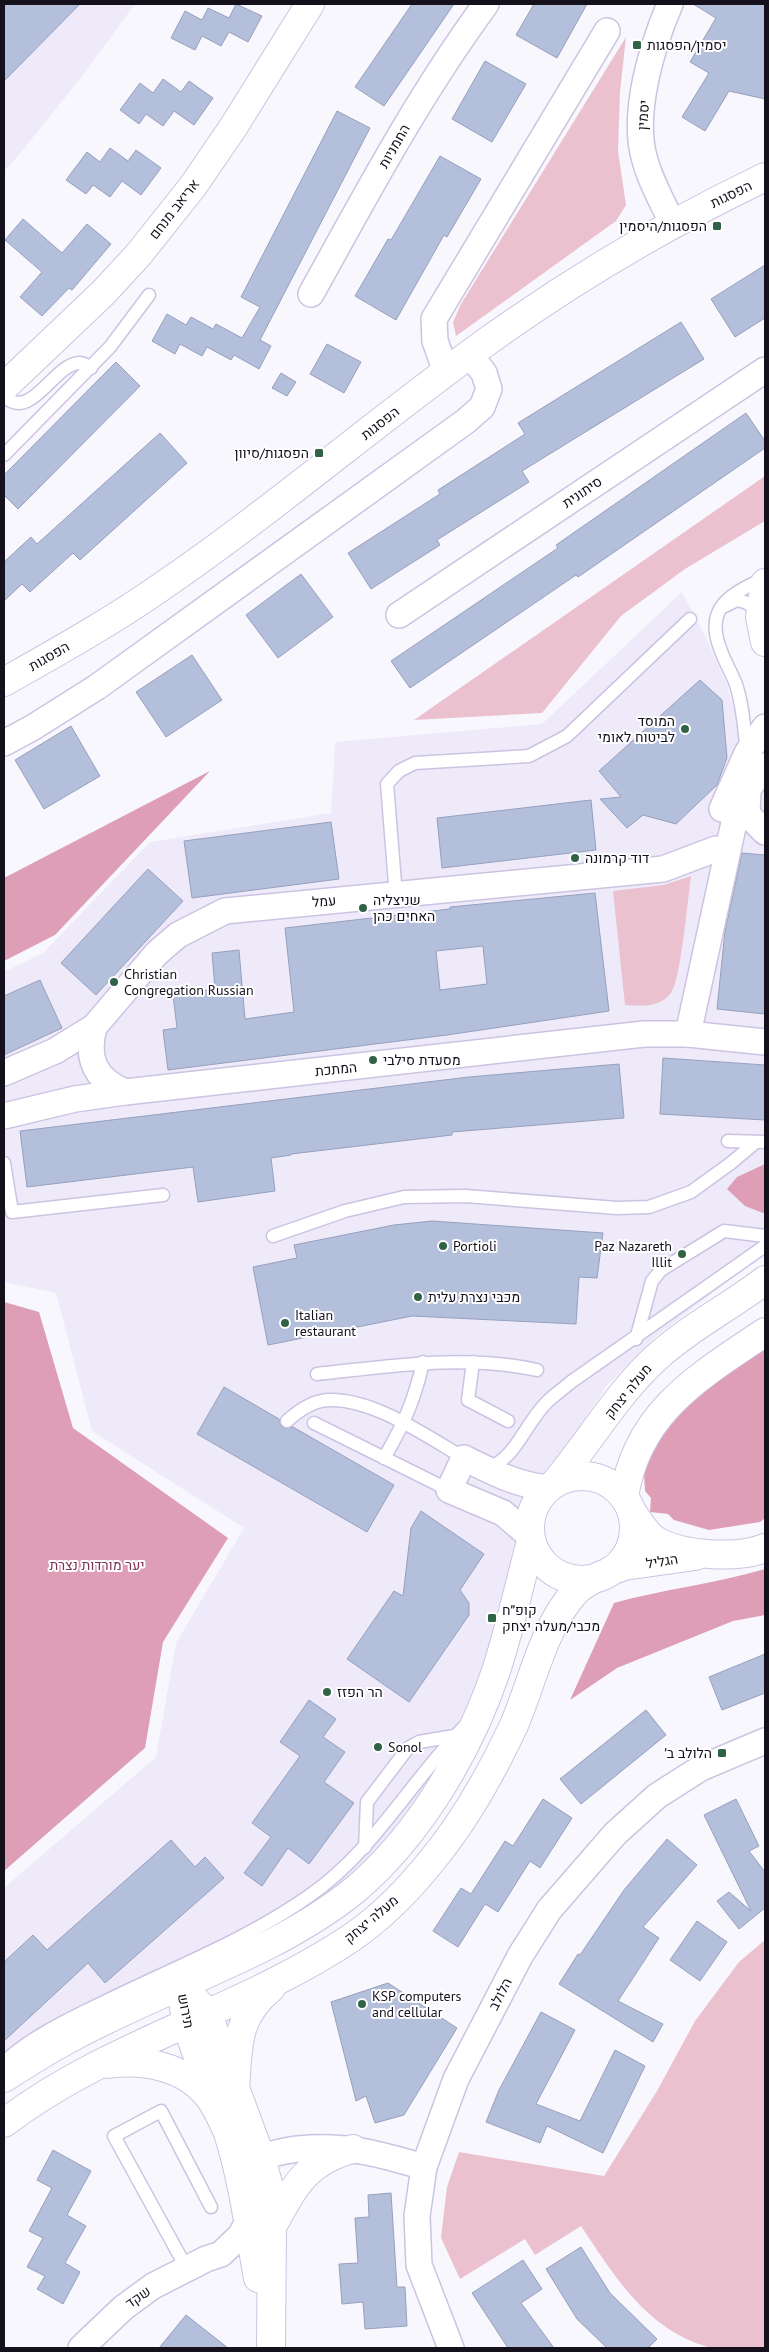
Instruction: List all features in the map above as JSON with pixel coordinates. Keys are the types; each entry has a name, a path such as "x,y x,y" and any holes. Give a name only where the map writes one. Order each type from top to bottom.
{"main road":[{"name":"אריאב מנחם","path":"4,387 103,293 139,254 193,186 234,126 310,4"},
{"name":"הפסגות","path":"4,682 160,588 303,484 446,372 580,278 672,224 765,177"},
{"path":"763,632 762,593 765,583"},
{"name":"מעלה יצחק","path":"551,1486 579,1455 640,1373 681,1337 765,1280"},
{"path":"531,1538 540,1559 556,1573 567,1577 585,1579 606,1573 622,1560 631,1543 634,1528 627,1504 632,1460 643,1439 672,1401 706,1371 765,1332"},
{"path":"4,2078 77,2034 282,1937 332,1908 356,1888 406,1837 427,1808 465,1743 481,1709 497,1668 531,1538 533,1510 538,1500 551,1486 572,1477 589,1476 606,1481 627,1504"},
{"name":"הגליל","path":"627,1504 643,1528 655,1540 671,1547 692,1552 733,1554 765,1548"},
{"name":"הגליל","path":"606,1573 624,1566 714,1553"},
{"name":"מעלה יצחק","path":"4,2123 61,2084 93,2066 284,1977 352,1937 380,1915 433,1859 456,1828 497,1760 514,1723 546,1640 562,1610 577,1590 606,1573"},
{"path":"235,2090 238,2046 241,2029 248,2011 262,1995 284,1977"},
{"name":"תירוש","path":"181,1986 235,2090 260,2224 271,2347"},
{"name":"תירוש","path":"196,2018 228,2132 248,2159"},
{"path":"93,2066 139,2063 166,2067 184,2075 197,2083 210,2098 228,2132"},
{"path":"260,2224 319,2162 333,2154 353,2148"},
{"name":"תירוש","path":"260,2224 261,2291 271,2347"}],"street":[{"name":"החמניות","path":"311,294 404,129 456,45 486,4"},
{"name":"יסמין","path":"670,4 660,27 646,83 640,123 643,154 648,173 672,224"},
{"path":"446,372 435,341 434,319 607,31"},
{"path":"4,743 32,728 97,687 466,421 482,407 489,389 484,373 470,355"},
{"name":"סיתונית","path":"400,615 765,370"},
{"path":"688,1034 714,905 735,818 748,790 765,727"},
{"path":"714,905 716,828 721,813 756,760"},
{"path":"748,790 747,814 765,832"},
{"name":"עמל","path":"4,1073 55,1051 94,1027 157,953 178,935 225,911 663,869 716,849"},
{"path":"94,1027 90,1041 90,1057 98,1072 111,1086 125,1092"},
{"name":"המתכת","path":"4,1116 75,1099 125,1092 644,1034 688,1034 765,1042"},
{"path":"531,1538 503,1513 449,1490 464,1458 519,1483 551,1486"},
{"name":"הלולב","path":"451,2348 418,2265 417,2216 424,2167 456,2079 520,1956 549,1910 615,1834 657,1796 701,1768 765,1741"},
{"path":"248,2159 297,2149 353,2148 374,2152 424,2167"},
{"name":"שקד","path":"81,2348 123,2308 153,2286 196,2264 221,2254 260,2224"},
{"name":"שקד","path":"196,2264 219,2258 234,2261 252,2276 261,2291"}],"lane":[{"path":"4,456 110,347 149,295"},
{"path":"4,396 16,404 27,402 70,366 80,363 91,368"},
{"path":"756,760 736,683 720,649 714,628 717,612 734,593 765,578"},
{"path":"717,612 738,600 752,605 763,632"},
{"path":"396,896 388,784 399,770 415,763 529,756 548,747 567,736 690,618"},
{"path":"728,1141 761,1142"},
{"path":"273,1236 345,1211 404,1197 465,1196 617,1208 649,1207 691,1192 761,1142"},
{"path":"4,1163 12,1212 163,1195"},
{"path":"636,1339 652,1280 661,1270 724,1231 765,1236"},
{"path":"486,1469 498,1464 510,1455 529,1425 547,1402 572,1382 636,1339 765,1246"},
{"path":"384,1458 404,1424 416,1392 423,1362"},
{"path":"317,1374 423,1362 506,1363 537,1370"},
{"path":"473,1362 468,1400 508,1422"},
{"path":"287,1421 309,1405 327,1400 369,1407 404,1424 464,1458"},
{"path":"314,1423 449,1490"},
{"path":"4,2062 15,2052 66,2021 217,1948 300,1902 344,1869 365,1847 454,1736 481,1709"},
{"path":"365,1847 367,1802 408,1748 419,1742 454,1736"},
{"path":"196,2264 114,2136 161,2111 211,2207"}],"shaded area":[{"path":"4,4 135,4 83,75 4,171"},
{"path":"626,37 620,92 618,151 626,205 616,221 456,336 453,322 461,304"},
{"path":"765,476 765,521 685,569 621,616 542,713 414,720"},
{"path":"682,592 706,638 727,685 735,713 765,737 765,1253 655,1337 608,1384 564,1450 524,1498 493,1652 448,1759 383,1850 321,1910 4,2065 4,1888 156,1757 176,1643 244,1528 92,1431 56,1293 4,1282 4,972 43,953 150,842 331,813 335,742 542,724"},
{"path":"691,876 681,956 675,985 671,993 656,1004 644,1006 625,1005 613,891 664,885"},
{"path":"765,1940 765,2348 732,2350 712,2348 689,2340 669,2329 651,2316 635,2300 581,2226 535,2255 525,2239 460,2279 441,2238 447,2187 459,2152 604,2176 657,2091 695,2021 739,1962"}],"green space":[{"path":"210,771 55,935 4,961 4,878"},
{"path":"765,1164 765,1213 763,1213 745,1206 727,1189 737,1177"},
{"name":"יער מורדות נצרת","path":"4,1302 39,1312 73,1428 228,1538 163,1642 145,1748 4,1871"},
{"path":"765,1338 765,1518 760,1522 709,1530 674,1520 668,1514 650,1512 651,1498 645,1491 644,1474 653,1441 680,1409"},
{"path":"765,1569 765,1615 733,1621 617,1668 570,1700 614,1603"}],"building":[{"path":"4,4 80,4 4,81"},
{"path":"236,4 262,16 248,42 229,32 221,46 202,36 195,50 171,38 185,11 202,20 208,8 229,18"},
{"path":"412,4 454,4 384,106 355,87"},
{"path":"534,4 587,4 557,58 516,35"},
{"path":"693,4 765,4 765,99 729,91 705,131 682,117 709,73 690,62 716,18"},
{"path":"485,61 526,84 492,142 452,119"},
{"path":"163,79 181,92 189,81 213,98 194,125 174,111 163,126 146,114 139,124 120,110 140,83 153,93"},
{"path":"337,111 370,128 260,340 271,346 259,369 234,355 231,360 207,347 202,356 180,344 175,354 152,341 167,314 186,325 191,317 213,329 216,324 242,338 260,307 241,297"},
{"path":"110,148 128,161 136,150 161,168 141,195 122,181 110,197 93,185 86,194 66,180 87,152 100,162"},
{"path":"440,156 481,179 447,237 444,235 396,320 355,296 388,239 391,240"},
{"path":"23,219 62,253 87,224 111,244 72,290 69,288 42,316 20,297 42,272 5,240"},
{"path":"765,265 765,318 735,337 711,299"},
{"path":"681,322 704,359 522,471 529,482 437,540 440,545 371,589 348,553 440,494 438,490 525,434 518,423"},
{"path":"327,344 361,362 344,393 310,374"},
{"path":"116,362 140,386 18,509 4,495 4,475"},
{"path":"281,373 296,382 287,396 272,388"},
{"path":"746,413 765,441 765,448 578,577 576,575 410,688 391,661 558,548 556,545"},
{"path":"160,433 187,463 80,560 73,553 30,592 22,584 4,601 4,562 31,537 37,544"},
{"path":"301,574 333,617 278,658 246,615"},
{"path":"192,655 222,700 166,737 136,692"},
{"name":"המוסד לביטוח לאומי","path":"700,680 722,700 727,758 717,785 676,824 643,815 627,828 600,799 621,797 599,771"},
{"path":"71,726 100,776 44,809 15,760"},
{"path":"591,800 596,850 442,868 437,818"},
{"path":"331,822 339,879 192,898 184,841"},
{"path":"742,853 765,855 765,1014 717,1009 725,931"},
{"path":"148,869 183,901 96,995 61,963"},
{"path":"595,893 609,1011 447,1035 168,1070 163,1030 177,1028 173,995 215,989 212,953 239,950 245,1019 294,1012 285,928 450,909 450,907","holes":["483,946 487,984 440,990 436,951"]},
{"path":"40,980 62,1028 4,1055 4,996"},
{"path":"663,1058 765,1065 765,1120 660,1114"},
{"path":"619,1064 624,1118 452,1132 452,1135 271,1158 275,1191 198,1202 193,1167 27,1187 20,1131 469,1077"},
{"name":"מכבי נצרת עלית","path":"432,1221 603,1233 597,1278 579,1277 576,1324 412,1316 268,1345 253,1267 297,1258 294,1245 394,1225"},
{"path":"224,1387 279,1419 281,1426 284,1428 293,1427 394,1485 367,1532 197,1434"},
{"path":"421,1511 484,1554 460,1590 469,1603 469,1615 409,1702 347,1659 394,1591 403,1596 411,1528"},
{"path":"765,1654 765,1693 722,1710 709,1677"},
{"path":"309,1700 336,1719 323,1737 345,1752 324,1782 354,1803 309,1864 288,1848 262,1886 244,1873 271,1837 252,1823 300,1756 280,1742"},
{"path":"646,1710 666,1735 581,1804 560,1779"},
{"path":"543,1799 572,1818 540,1868 530,1861 498,1912 485,1904 458,1947 433,1931 461,1888 471,1894 505,1841 513,1846"},
{"path":"736,1799 759,1846 749,1851 765,1872 765,1908 739,1929 717,1901 729,1892 751,1911 704,1815"},
{"path":"667,1839 697,1865 643,1927 659,1938 618,2001 663,2024 653,2042 559,1984 624,1890"},
{"path":"171,1840 195,1867 205,1857 224,1878 105,1983 88,1963 4,2041 4,1962 33,1935 47,1950"},
{"path":"697,1921 727,1942 700,1981 670,1960"},
{"path":"388,1983 457,2028 404,2115 375,2123 366,2096 356,2101 331,2002"},
{"path":"541,2012 575,2030 536,2104 580,2121 615,2050 645,2066 603,2153 547,2126 540,2143 486,2122 499,2090"},
{"path":"53,2150 91,2171 67,2215 86,2226 65,2263 80,2272 63,2304 37,2289 45,2276 27,2267 43,2238 29,2231 52,2188 37,2180"},
{"path":"391,2193 397,2287 405,2287 407,2326 365,2329 363,2302 342,2304 339,2264 358,2263 355,2218 369,2217 368,2195"},
{"path":"581,2247 610,2293 657,2339 648,2348 607,2348 577,2319 546,2269"},
{"path":"523,2260 542,2289 521,2303 554,2348 508,2348 472,2293"},
{"path":"186,2315 228,2348 159,2348"}],"place":[{"name":"יסמין/הפסגות","path":"637,45"},
{"name":"הפסגות/היסמין","path":"717,226"},
{"name":"הפסגות/סיוון","path":"319,453"},
{"name":"המוסד לביטוח לאומי","path":"685,729"},
{"name":"דוד קרמונה","path":"575,858"},
{"name":"שניצליה האחים כהן","path":"363,908"},
{"name":"Christian Congregation Russian","path":"114,982"},
{"name":"מסעדת סילבי","path":"373,1060"},
{"name":"Portioli","path":"443,1246"},
{"name":"Paz Nazareth Illit","path":"682,1254"},
{"name":"מכבי נצרת עלית","path":"418,1297"},
{"name":"Italian restaurant","path":"285,1323"},
{"name":"קופ״ח מכבי/מעלה יצחק","path":"492,1618"},
{"name":"הר הפזז","path":"327,1692"},
{"name":"Sonol","path":"378,1747"},
{"name":"הלולב ב׳","path":"722,1753"},
{"name":"KSP computers and cellular","path":"362,2004"}]}
